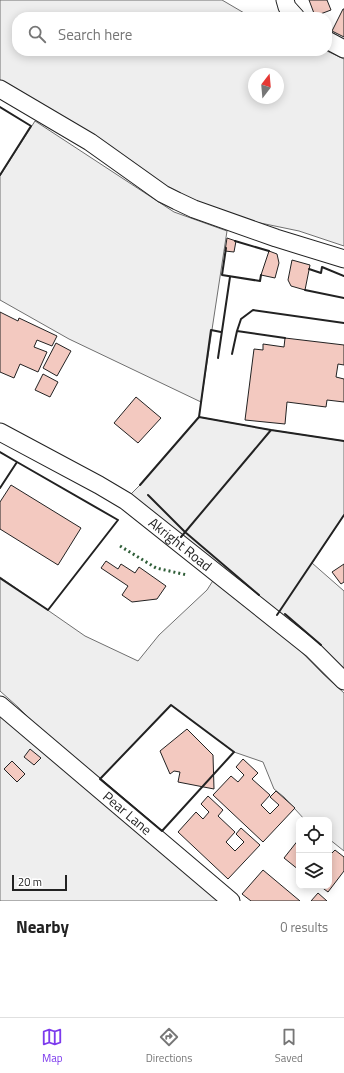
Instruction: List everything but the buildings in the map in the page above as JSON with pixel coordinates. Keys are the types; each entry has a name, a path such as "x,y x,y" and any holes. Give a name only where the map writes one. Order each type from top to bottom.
{"street":[{"path":"285,0 286,7 291,12"},
{"path":"332,43 344,49"},
{"path":"0,89 90,142 163,194 177,201 194,209 276,238 344,259"},
{"name":"Akright Road","path":"0,432 99,485 126,502 312,650 344,681"},
{"name":"Pear Lane","path":"0,705 231,901"}],"shaded area":[{"path":"0,0 222,0 242,12 12,12 12,56 332,56 332,53 344,59 344,246 299,231 241,219 189,203 0,80"},
{"path":"35,121 174,212 227,231 201,402 69,339 0,300 0,176"},
{"path":"199,417 344,441 344,515 312,563 344,591 344,672 130,495"},
{"path":"0,577 85,636 138,661 159,635 207,590 214,579 290,640 344,693 344,851 332,841 332,817 302,817 284,797 274,789 263,762 234,752 171,705 100,779 47,736 0,691"},
{"path":"0,713 222,901 0,901"}],"hedge":[{"path":"120,546 156,568 187,575"}],"wall":[{"path":"0,107 31,126 0,175"},
{"path":"235,241 269,251"},
{"path":"226,248 222,275 260,281 261,275"},
{"path":"309,269 321,273 322,267 344,276"},
{"path":"218,358 230,277"},
{"path":"305,290 344,298"},
{"path":"232,354 241,319 253,310 344,323"},
{"path":"221,332 211,330 199,417 271,430"},
{"path":"237,331 285,338"},
{"path":"140,485 199,417"},
{"path":"181,537 271,430 344,441"},
{"path":"0,452 17,462 0,488"},
{"path":"0,578 48,610 118,520 17,462"},
{"path":"148,495 185,532 259,595"},
{"path":"277,615 344,515"},
{"path":"285,614 321,645"},
{"path":"171,705 234,752 162,831 100,779 171,705"}]}
